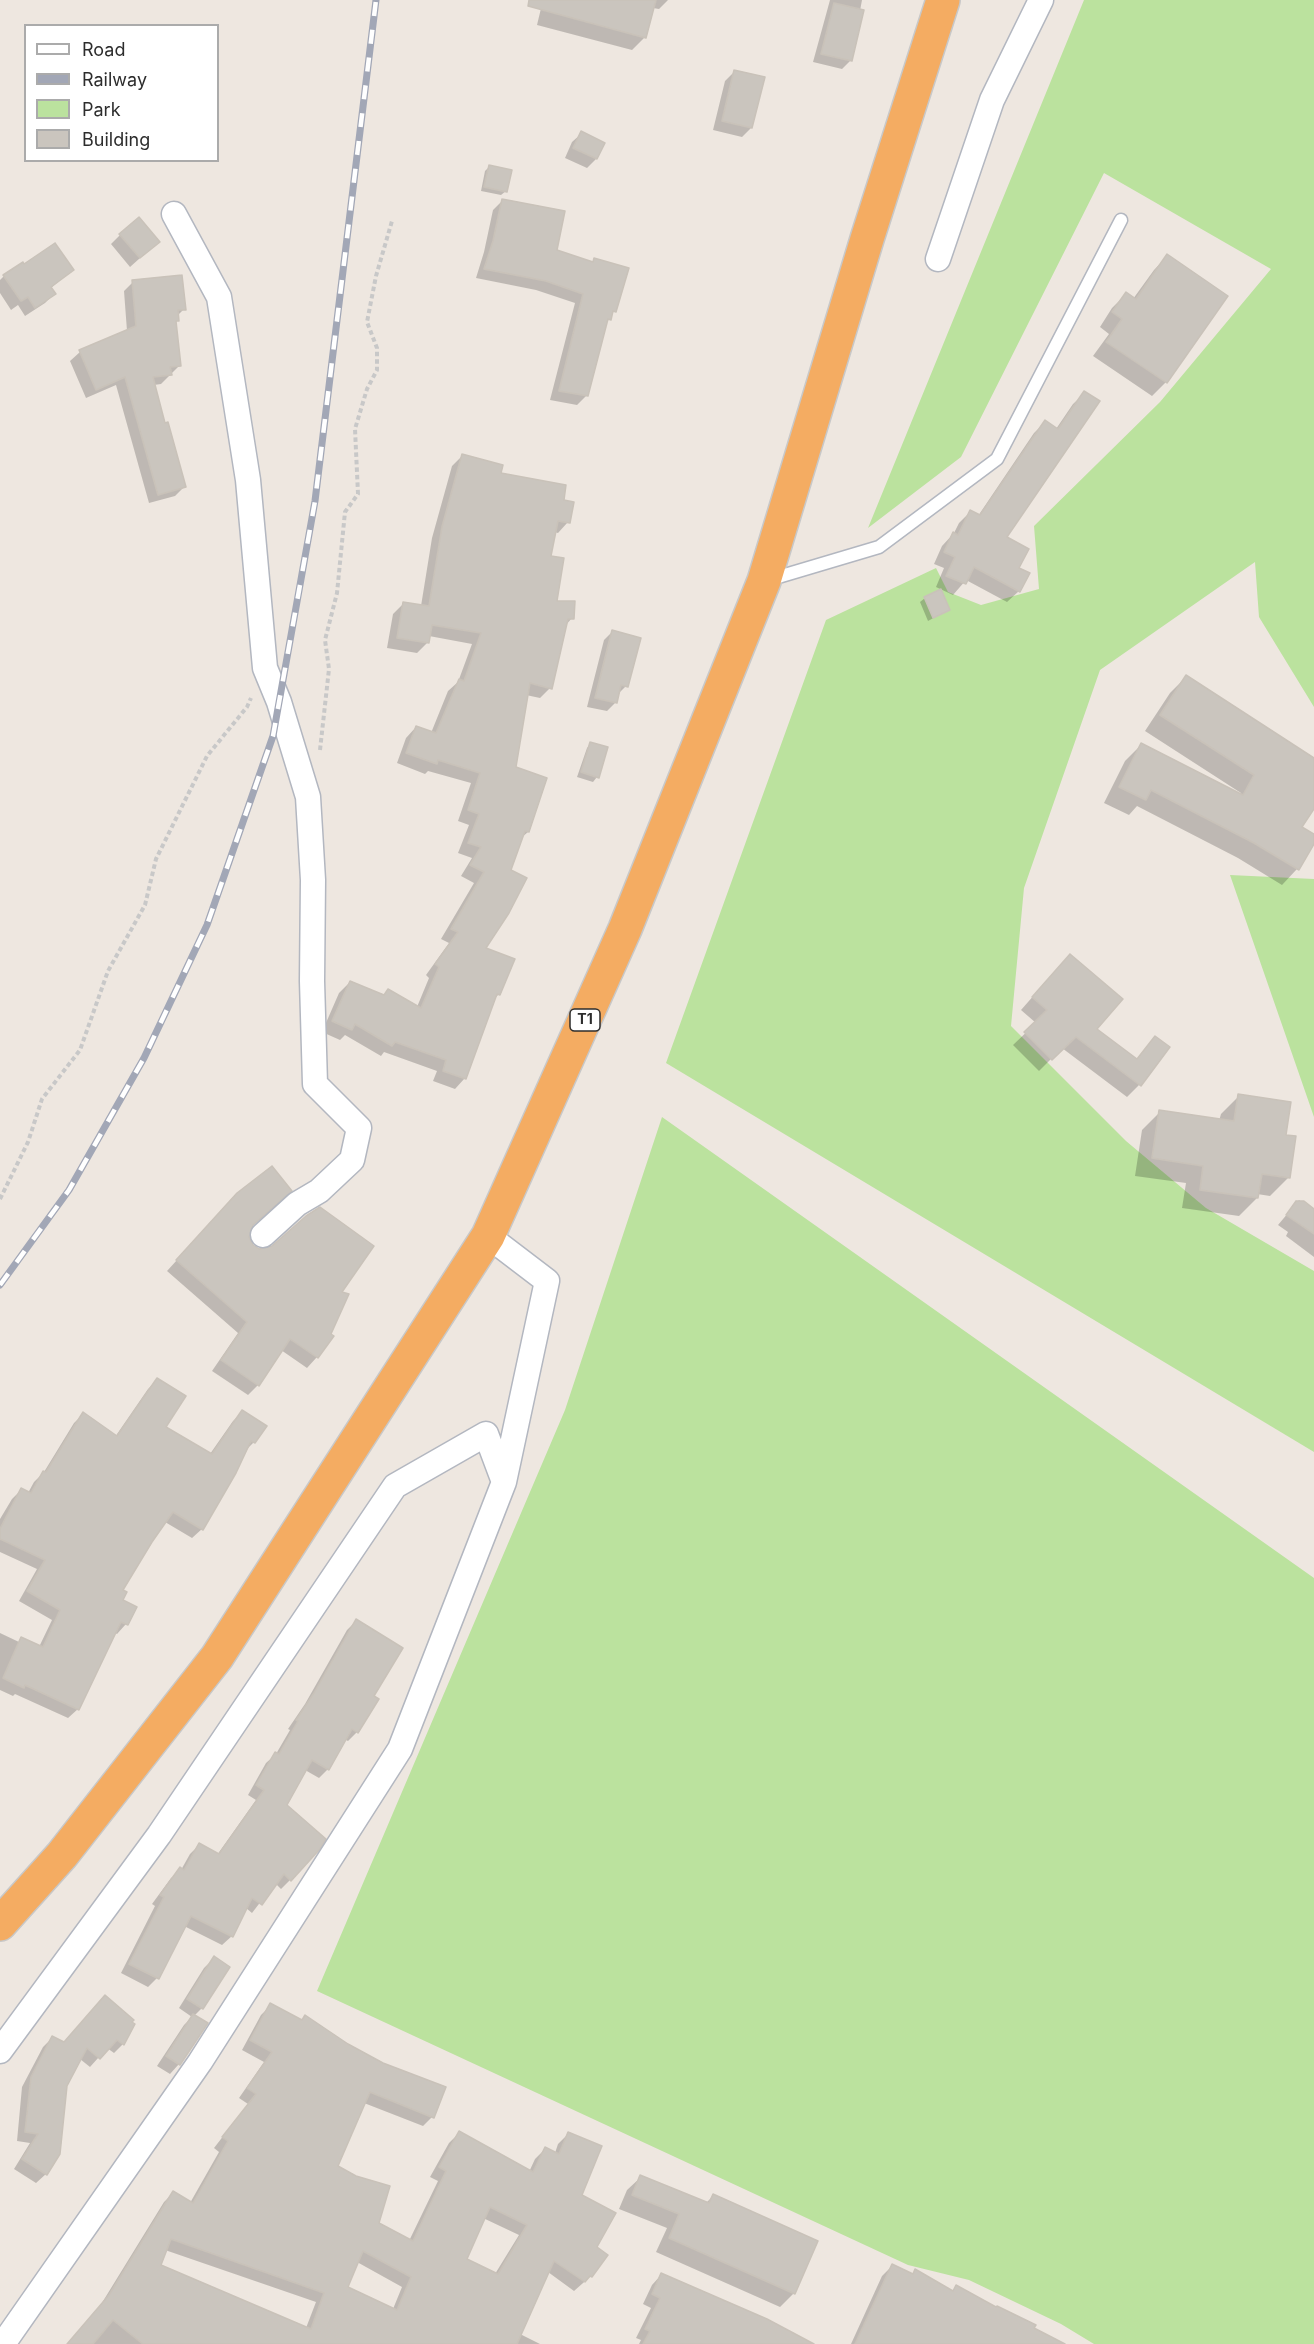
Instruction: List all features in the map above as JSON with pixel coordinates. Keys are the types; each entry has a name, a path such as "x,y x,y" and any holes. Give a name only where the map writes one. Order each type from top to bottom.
{"highway":[{"name":"T1","path":"0,1924 62,1855 217,1657 488,1236 625,929 764,581 867,239 943,0"}],"street":[{"path":"938,259 992,99 1041,0"},
{"path":"174,214 219,297 248,480 265,668 279,702 308,797 313,880 312,981 315,1084 359,1128 352,1160 319,1191 297,1204 263,1235"},
{"path":"3,2344 200,2062 400,1749 504,1482 547,1281 488,1236"},
{"path":"0,2051 159,1835 395,1486 486,1434 504,1482"}],"lane":[{"path":"764,581 879,547 998,459 1121,220"}],"path":[{"path":"320,750 329,669 325,640 338,593 345,512 358,494 355,429 366,389 378,370 378,348 367,322 375,276 392,220"},
{"path":"0,1199 28,1142 42,1099 80,1050 108,971 145,905 156,859 202,766 207,756 247,707 265,668"}],"green space":[{"path":"1084,0 1314,0 1314,707 1259,617 1255,562 1100,670 1024,888 1011,1026 1126,1141 1206,1208 1314,1271 1314,1452 666,1063 826,620 936,568 948,592 981,605 1039,589 1034,526 1160,402 1271,269 1104,173 961,457 868,528"},
{"path":"1230,875 1314,879 1314,1117"},
{"path":"662,1117 1314,1578 1314,2344 1094,2344 1061,2324 969,2280 908,2265 317,1991 565,1410"}],"building":[{"path":"529,0 656,0 646,38 528,6"},
{"path":"834,3 864,10 852,61 821,54"},
{"path":"734,70 765,77 752,128 722,121"},
{"path":"581,131 605,143 597,159 573,148"},
{"path":"489,165 512,170 507,192 484,187"},
{"path":"502,199 565,211 557,250 593,262 594,258 629,268 616,312 613,311 611,320 608,319 588,396 559,391 583,294 546,281 484,269"},
{"path":"139,217 160,242 140,258 119,234"},
{"path":"55,243 74,270 51,287 56,294 35,308 28,297 21,301 3,275"},
{"path":"1167,254 1228,296 1167,383 1106,342 1122,319 1112,312 1126,292 1136,299"},
{"path":"182,275 186,310 178,310 179,321 176,321 181,366 170,367 172,375 153,377 186,487 158,495 125,377 96,390 79,350 136,326 132,280"},
{"path":"1084,391 1100,401 1007,537 1029,549 1019,568 1030,573 1020,592 974,567 966,584 946,576 955,557 944,552 953,532 958,535 970,510 980,515 1045,420 1058,429"},
{"path":"462,454 503,465 501,473 566,485 564,500 574,502 570,523 558,521 551,556 564,558 557,601 575,601 574,619 568,619 552,689 530,683 516,767 547,778 529,832 525,831 511,870 527,878 509,913 486,948 515,959 500,995 497,994 466,1079 443,1071 446,1060 395,1042 392,1046 355,1024 352,1030 332,1021 350,981 384,995 388,989 421,1008 439,967 435,964 458,932 451,929 484,872 470,865 481,847 468,843 479,814 468,810 480,773 438,760 437,764 406,753 416,726 436,733 459,679 464,681 481,633 432,625 429,643 397,638 403,602 429,606 442,527"},
{"path":"941,589 950,610 933,618 924,597"},
{"path":"612,630 641,638 628,687 621,685 617,703 595,698"},
{"path":"1186,675 1314,758 1314,809 1302,827 1314,834 1314,844 1299,870 1254,843 1151,790 1146,800 1119,787 1141,743 1243,795 1254,775 1160,715"},
{"path":"590,742 608,747 599,778 581,772"},
{"path":"1070,954 1123,999 1097,1029 1137,1059 1155,1036 1170,1047 1141,1086 1076,1037 1052,1060 1024,1032 1047,1010 1032,997"},
{"path":"1238,1094 1291,1102 1286,1135 1296,1136 1290,1178 1262,1174 1258,1198 1200,1190 1203,1166 1152,1158 1159,1110 1234,1121"},
{"path":"272,1166 292,1191 253,1225 249,1237 253,1245 259,1249 272,1246 306,1216 320,1207 374,1246 342,1292 349,1294 331,1334 334,1336 318,1358 290,1339 259,1386 221,1360 247,1322 176,1260 237,1193"},
{"path":"1296,1201 1304,1201 1314,1209 1314,1234 1286,1215"},
{"path":"157,1378 186,1396 166,1427 212,1454 242,1410 267,1426 255,1443 251,1441 236,1473 203,1530 173,1512 152,1542 123,1590 127,1592 123,1600 137,1607 128,1625 121,1622 79,1710 25,1685 24,1688 3,1678 21,1637 43,1647 60,1610 27,1591 45,1560 0,1539 0,1529 21,1488 31,1493 83,1412 117,1436"},
{"path":"356,1619 403,1648 374,1696 379,1699 358,1733 352,1729 329,1770 312,1760 287,1805 326,1839 320,1849 291,1881 284,1874 262,1905 252,1898 233,1937 191,1916 159,1979 129,1964 164,1897 160,1895 180,1867 184,1870 199,1843 219,1854 264,1790 256,1785 275,1752 279,1754 298,1721 296,1720"},
{"path":"214,1956 230,1967 203,2009 187,1999"},
{"path":"105,1995 134,2020 132,2022 135,2024 124,2045 117,2040 100,2059 87,2048 67,2086 60,2154 47,2175 22,2159 38,2134 25,2132 31,2077 52,2036 64,2042"},
{"path":"270,2003 302,2020 305,2015 348,2044 383,2063 446,2087 434,2118 370,2092 338,2166 356,2176 390,2186 379,2223 413,2241 446,2171 439,2167 459,2131 533,2172 545,2147 559,2154 568,2132 602,2146 582,2195 616,2213 597,2247 608,2255 592,2277 590,2276 585,2282 554,2261 517,2344 143,2344 113,2320 93,2344 67,2344 109,2295 173,2191 193,2203 228,2141 222,2137 256,2094 247,2088 272,2052 250,2040","holes":["490,2207 527,2225 498,2274 467,2259","171,2239 324,2293 311,2329 161,2265","363,2251 411,2277 397,2310 348,2287"]},
{"path":"193,2014 208,2023 180,2065 166,2056"},
{"path":"640,2175 709,2203 713,2194 818,2241 795,2294 669,2238 679,2214 632,2195"},
{"path":"892,2264 913,2274 915,2269 953,2291 956,2285 1036,2325 1034,2328 1065,2344 855,2344"},
{"path":"661,2273 767,2319 814,2344 643,2344 650,2331 645,2329 660,2298 652,2294"}],"railway":[{"path":"0,1285 69,1190 144,1058 207,925 273,736 315,501 376,0"}]}
